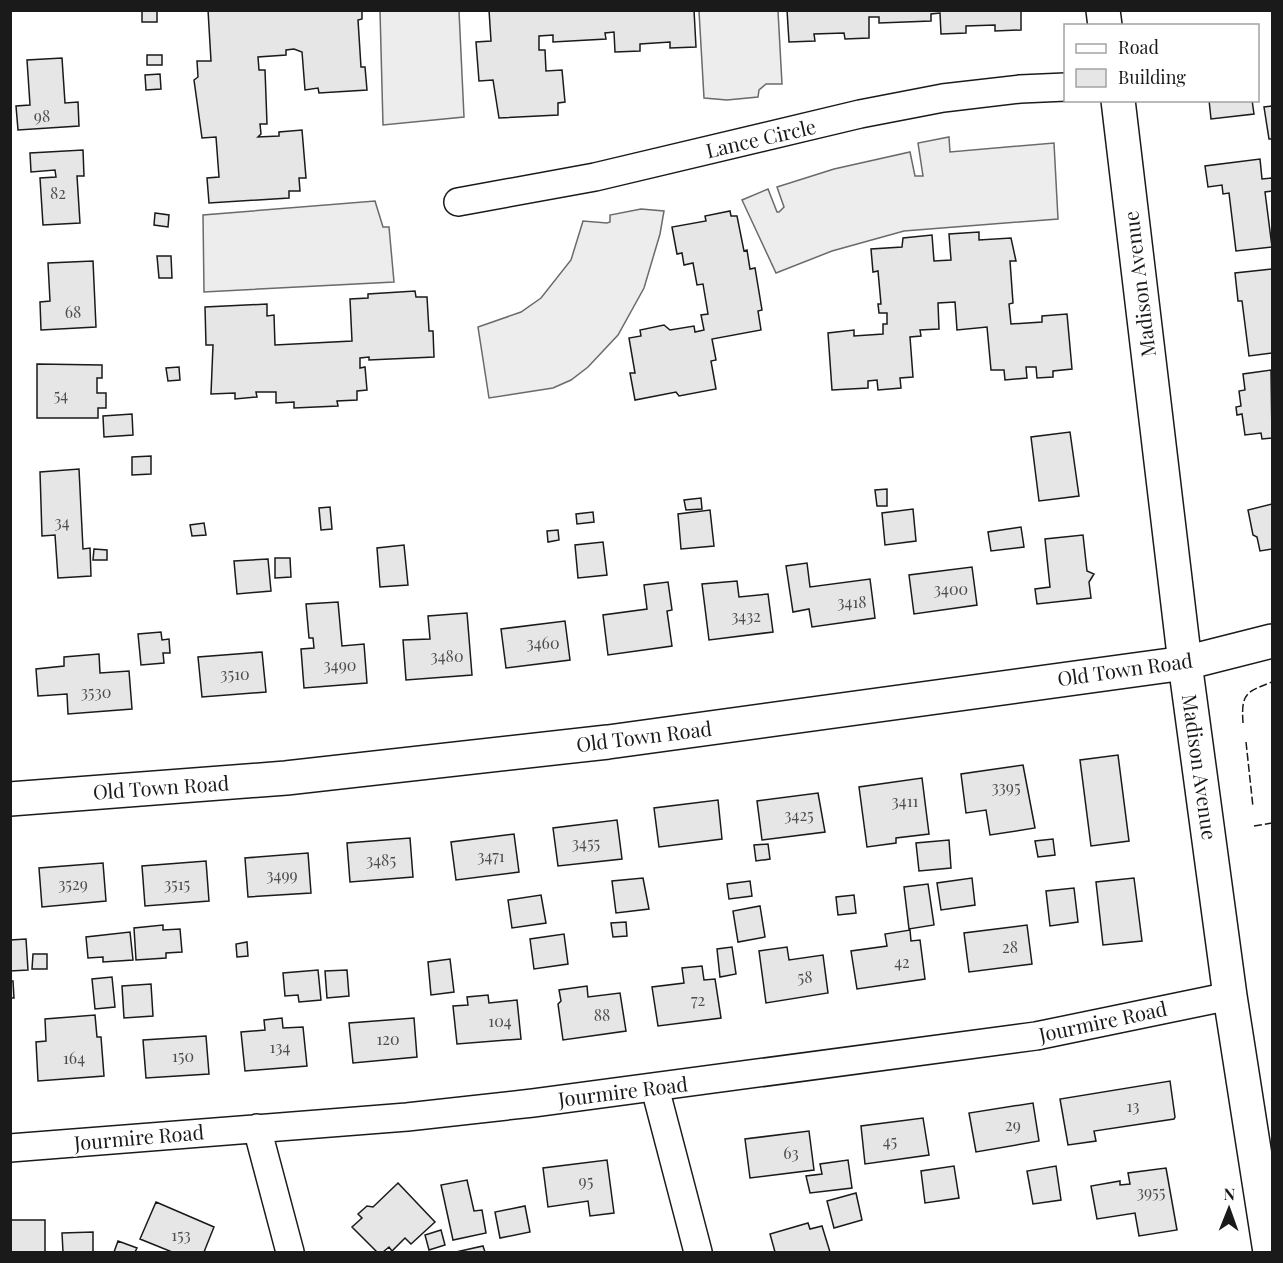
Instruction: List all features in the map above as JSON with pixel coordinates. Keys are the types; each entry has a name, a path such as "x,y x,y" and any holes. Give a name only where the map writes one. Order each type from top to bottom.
{"main road":[{"name":"Madison Avenue","path":"1118,102 1185,663 1230,996 1270,1252"},
{"name":"Old Town Road","path":"10,799 286,778 608,742 1185,663 1272,640"}],"street":[{"name":"Lance Circle","path":"458,202 595,177 860,114 943,98 1020,89 1064,87"},
{"name":"Jourmire Road","path":"10,1148 407,1117 655,1088 1036,1036 1230,996"},
{"path":"655,1088 698,1252"},
{"path":"257,1128 290,1252"}],"shaded area":[{"path":"380,11 459,11 464,117 383,125"},
{"path":"699,11 778,11 782,84 766,84 759,90 758,97 727,100 704,98"},
{"path":"949,137 950,152 1054,143 1058,219 904,231 832,251 776,273 742,200 768,189 777,212 779,212 784,207 777,187 834,169 910,152 915,176 923,176 918,143"},
{"path":"375,201 383,227 389,227 394,282 204,292 203,215"},
{"path":"641,209 664,211 660,234 644,288 618,335 588,367 571,380 553,388 489,398 478,327 521,312 541,298 571,260 583,221 607,223 610,222 610,215"}],"building":[{"path":"142,10 157,10 157,22 142,22"},
{"path":"208,10 362,10 362,19 358,20 361,67 365,67 367,90 319,93 318,88 305,90 302,52 294,49 286,50 286,55 258,57 259,70 265,70 267,124 260,124 261,134 258,137 279,136 279,132 302,130 306,178 299,178 300,191 289,191 289,198 209,203 207,178 219,177 216,137 202,138 194,80 198,77 197,61 211,61"},
{"path":"489,10 694,10 696,47 670,48 670,42 640,44 640,51 615,52 614,32 605,33 606,39 553,42 553,35 539,36 539,50 545,50 546,71 562,70 565,102 558,103 558,115 499,118 493,80 479,81 476,42 491,41"},
{"path":"787,10 1021,10 1021,30 995,31 995,25 966,26 966,33 941,34 940,13 931,14 931,21 879,23 879,17 869,17 869,38 845,39 844,33 814,34 815,41 789,42"},
{"path":"147,55 162,55 162,65 147,65"},
{"path":"62,58 65,103 78,102 79,126 18,130 16,106 30,105 27,60"},
{"path":"160,74 161,89 146,90 145,75"},
{"path":"1209,102 1252,102 1254,114 1211,119"},
{"path":"1272,106 1272,139 1269,139 1264,107"},
{"path":"83,150 84,176 77,176 80,223 43,225 40,178 56,177 55,170 31,172 30,153"},
{"path":"1260,159 1262,179 1272,178 1272,191 1265,192 1272,247 1236,251 1229,193 1223,194 1222,185 1208,187 1205,166"},
{"path":"730,211 731,216 737,216 750,269 755,268 762,310 758,311 761,330 712,339 716,360 711,361 716,389 679,396 676,392 635,400 630,373 635,373 629,338 641,336 640,330 664,325 670,330 694,326 695,332 704,330 701,315 708,314 703,284 697,285 693,263 684,265 682,253 677,254 672,227 706,221 705,216"},
{"path":"155,213 169,215 168,227 154,225"},
{"path":"979,232 979,240 1011,238 1016,261 1010,261 1013,303 1009,304 1011,324 1042,322 1042,316 1067,314 1072,369 1053,371 1053,377 1037,378 1036,367 1026,367 1027,378 1005,380 1004,370 991,370 987,327 957,330 955,302 938,303 939,329 920,330 921,336 910,337 913,377 900,378 901,388 878,390 877,380 868,381 868,388 832,390 828,333 854,330 854,336 883,334 883,324 887,324 887,313 879,313 878,304 881,304 878,271 873,272 871,249 902,247 903,238 932,235 934,261 951,260 949,234"},
{"path":"157,256 171,256 172,278 159,278"},
{"path":"93,261 96,327 41,330 40,302 50,301 48,263"},
{"path":"1272,269 1272,353 1249,356 1242,301 1238,301 1235,273"},
{"path":"415,291 416,297 427,297 429,331 433,331 434,357 369,360 369,357 360,358 360,368 365,367 367,390 357,391 357,400 337,401 338,406 294,408 294,402 276,403 276,392 256,392 257,397 235,399 235,393 211,394 213,345 206,345 205,307 267,304 267,316 274,315 275,345 352,341 350,299 368,298 368,294"},
{"path":"37,364 102,365 102,378 97,378 97,393 106,393 106,408 98,408 98,418 37,418"},
{"path":"179,367 180,380 168,381 166,368"},
{"path":"1271,370 1272,438 1262,439 1261,433 1245,435 1242,414 1237,415 1236,407 1241,406 1239,391 1245,390 1243,374"},
{"path":"132,414 133,435 104,437 103,416"},
{"path":"1070,432 1079,496 1039,501 1031,437"},
{"path":"151,456 151,474 132,475 132,457"},
{"path":"79,469 83,549 90,548 91,576 58,578 55,535 42,536 40,472"},
{"path":"887,489 887,506 877,506 875,490"},
{"path":"701,498 702,509 686,510 684,500"},
{"path":"1272,504 1272,549 1260,551 1257,537 1253,535 1248,510"},
{"path":"330,507 332,529 321,530 319,508"},
{"path":"913,509 916,541 885,545 882,513"},
{"path":"710,510 714,546 681,549 678,514"},
{"path":"593,512 594,522 577,524 576,514"},
{"path":"204,523 206,535 192,536 190,525"},
{"path":"1021,527 1024,547 991,551 988,532"},
{"path":"558,530 559,540 548,542 547,531"},
{"path":"1083,535 1087,571 1094,574 1089,582 1091,598 1037,604 1035,589 1050,587 1045,539"},
{"path":"603,542 607,575 578,578 575,545"},
{"path":"404,545 408,585 380,587 377,548"},
{"path":"94,549 107,550 107,560 93,560"},
{"path":"275,558 290,558 291,577 275,578"},
{"path":"268,559 271,591 237,594 234,561"},
{"path":"807,563 810,587 870,579 875,618 812,627 809,609 793,612 786,566"},
{"path":"972,567 977,605 914,614 909,575"},
{"path":"737,581 739,597 768,594 773,632 709,640 702,584"},
{"path":"668,582 672,610 667,611 672,646 608,655 603,615 647,609 644,585"},
{"path":"338,602 342,646 364,644 367,683 304,688 301,649 314,648 313,638 309,638 306,604"},
{"path":"467,613 472,675 406,680 403,640 430,639 428,616"},
{"path":"565,621 570,660 506,668 501,629"},
{"path":"161,632 162,640 169,639 170,653 163,653 164,663 141,665 138,634"},
{"path":"262,652 266,692 202,697 198,657"},
{"path":"99,654 100,673 129,671 132,709 68,714 67,694 38,696 36,669 64,666 64,657"},
{"path":"1118,755 1129,841 1091,846 1080,760"},
{"path":"1023,765 1035,828 990,835 986,810 966,813 961,774"},
{"path":"922,778 929,834 896,838 896,843 867,847 859,787"},
{"path":"818,793 825,832 762,840 757,801"},
{"path":"718,800 722,839 659,847 654,808"},
{"path":"617,820 622,859 558,866 553,828"},
{"path":"514,834 519,872 456,880 451,842"},
{"path":"410,838 413,877 350,882 347,843"},
{"path":"1053,839 1055,855 1038,857 1035,841"},
{"path":"949,840 951,868 919,871 916,843"},
{"path":"768,844 770,859 756,861 754,845"},
{"path":"308,853 311,893 248,897 245,858"},
{"path":"206,861 209,901 145,906 142,866"},
{"path":"103,863 106,901 42,907 39,868"},
{"path":"643,878 649,909 616,913 612,881"},
{"path":"972,878 975,905 941,910 937,883"},
{"path":"1134,878 1142,941 1103,945 1096,882"},
{"path":"750,881 752,896 729,899 727,884"},
{"path":"928,884 934,925 909,929 904,887"},
{"path":"1074,888 1078,922 1050,926 1046,891"},
{"path":"541,895 546,923 512,928 508,900"},
{"path":"854,895 856,913 838,915 836,897"},
{"path":"760,906 765,937 738,942 733,911"},
{"path":"626,922 627,936 613,937 611,923"},
{"path":"163,925 163,930 180,929 182,952 166,953 166,958 136,960 134,928"},
{"path":"1027,925 1032,964 969,972 964,933"},
{"path":"910,930 911,941 920,940 925,979 857,989 851,951 887,946 885,934"},
{"path":"130,932 133,960 103,962 103,957 88,958 86,937"},
{"path":"564,934 568,964 534,969 530,939"},
{"path":"26,939 28,970 10,971 10,940"},
{"path":"247,942 248,956 237,957 236,944"},
{"path":"732,947 736,974 720,977 717,949"},
{"path":"787,947 789,960 823,955 828,993 766,1003 759,951"},
{"path":"33,954 47,954 47,969 32,969"},
{"path":"450,959 454,992 431,995 428,962"},
{"path":"702,966 704,980 715,979 721,1018 658,1026 652,987 684,983 682,968"},
{"path":"318,970 321,1000 299,1002 298,995 285,996 283,973"},
{"path":"347,970 349,996 327,998 325,971"},
{"path":"112,977 115,1007 95,1009 92,979"},
{"path":"10,981 13,981 14,998 10,998"},
{"path":"151,984 153,1016 124,1018 122,986"},
{"path":"587,986 588,997 620,993 626,1031 563,1040 558,1004 561,1001 559,990"},
{"path":"488,995 489,1003 517,1000 521,1039 457,1044 453,1006 468,1005 467,997"},
{"path":"95,1015 97,1037 101,1037 104,1076 38,1081 36,1042 46,1041 45,1019"},
{"path":"282,1018 283,1028 303,1027 307,1066 245,1071 241,1032 265,1030 264,1020"},
{"path":"414,1018 417,1057 353,1063 349,1023"},
{"path":"206,1036 209,1074 146,1078 143,1040"},
{"path":"1170,1081 1174,1119 1094,1131 1096,1141 1068,1145 1060,1099"},
{"path":"1033,1103 1039,1141 976,1152 969,1113"},
{"path":"923,1118 929,1155 865,1164 861,1126"},
{"path":"809,1131 814,1170 750,1178 745,1139"},
{"path":"607,1160 614,1213 590,1216 588,1201 548,1207 543,1168"},
{"path":"848,1160 852,1188 810,1193 806,1176 822,1174 820,1164"},
{"path":"954,1166 959,1198 925,1203 921,1171"},
{"path":"1056,1166 1061,1200 1033,1204 1027,1171"},
{"path":"1166,1168 1177,1230 1139,1236 1135,1213 1097,1219 1091,1186 1120,1181 1120,1185 1130,1184 1128,1173"},
{"path":"467,1180 474,1211 482,1210 486,1233 453,1240 441,1185"},
{"path":"398,1183 435,1222 411,1244 405,1238 392,1251 389,1247 383,1252 377,1252 352,1227 362,1218 358,1214 367,1206 373,1207"},
{"path":"856,1193 862,1220 834,1228 827,1201"},
{"path":"156,1202 214,1227 204,1252 172,1252 140,1239"},
{"path":"525,1206 530,1232 500,1238 495,1212"},
{"path":"10,1220 45,1220 45,1252 10,1252"},
{"path":"808,1223 810,1229 822,1226 830,1252 775,1252 770,1234"},
{"path":"441,1230 445,1245 429,1250 425,1235"},
{"path":"93,1232 93,1252 63,1252 62,1233"},
{"path":"118,1241 137,1248 135,1252 114,1252"},
{"path":"483,1246 485,1252 456,1252"}],"fence":[{"path":"1243,723 1244,699 1251,691 1272,682"},
{"path":"1246,742 1253,807"},
{"path":"1254,826 1272,823"}]}
